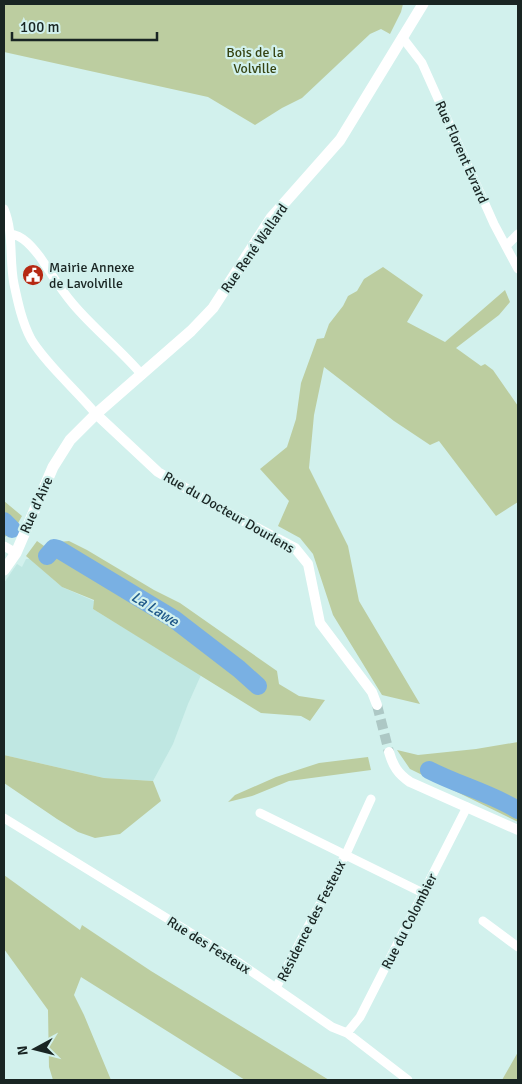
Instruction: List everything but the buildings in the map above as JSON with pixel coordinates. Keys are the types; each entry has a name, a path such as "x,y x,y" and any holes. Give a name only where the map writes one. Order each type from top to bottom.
{"main road":[{"name":"Rue René Wallard","path":"70,440 96,414 192,331 213,308 272,218 340,140 422,4"},
{"name":"Rue d'Aire","path":"4,570 16,552 53,467 70,440"}],"street":[{"name":"Rue Florent Evrard","path":"402,37 422,63 494,224 518,269"},
{"path":"4,209 8,218 13,278 24,324 32,340 96,414"},
{"path":"10,234 27,242 34,249 56,284 72,304 142,375"},
{"path":"506,246 518,234"},
{"name":"Rue du Docteur Dourlens","path":"96,414 158,472 221,509 295,548 308,564 320,623 372,692 378,706"},
{"path":"4,546 16,552"},
{"path":"389,752 393,765 401,776 410,782 518,830"},
{"name":"Résidence des Festeux","path":"276,988 346,854 371,799"},
{"name":"Rue du Colombier","path":"347,1033 360,1017 467,807"},
{"name":"Résidence des Festeux","path":"260,813 423,893"},
{"name":"Rue des Festeux","path":"4,818 238,962 332,1027 347,1033 408,1080"},
{"path":"483,921 518,947"}],"shaded area":[{"path":"26,559 30,559 62,587 94,601 93,609 201,675 173,744 153,781 104,778 4,755 4,583 17,564 22,567"}],"green space":[{"name":"Bois de la Volville","path":"4,4 403,4 390,34 381,29 370,34 302,98 255,125 208,97 4,52"},
{"path":"383,267 423,295 407,322 445,342 505,290 510,302 499,315 456,348 481,366 485,364 493,370 518,406 518,502 496,516 439,441 430,445 394,421 324,367 314,415 309,468 348,546 359,601 420,704 382,695 333,615 313,554 300,538 278,526 289,501 260,469 287,447 296,419 301,383 317,339 324,338 329,324 348,296 357,291 364,279"},
{"path":"4,501 22,516 12,534 4,537"},
{"path":"37,541 51,551 59,542 69,541 87,550 154,590 180,603 277,671 279,684 299,696 325,700 310,721 301,716 261,713 93,609 94,600 62,587 26,556"},
{"path":"518,742 518,822 410,769 397,750 418,755 476,749"},
{"path":"4,755 104,778 153,781 161,801 120,834 95,838 78,832 4,783"},
{"path":"368,757 371,770 289,781 252,796 228,802 235,795 276,777 319,763"},
{"path":"4,875 80,930 82,925 151,971 329,1080 245,1080 81,977 74,995 111,1080 53,1080 49,1067 48,1010 4,949"},
{"path":"518,1052 518,1080 502,1080"}],"waterway":[{"name":"La Lawe","path":"4,521 12,529"},
{"name":"La Lawe","path":"47,556 54,548 58,549 174,619 258,686"},
{"name":"La Lawe","path":"429,770 518,810"}],"tunnel":[{"path":"377,705 389,752"}],"place":[{"name":"Mairie Annexe de Lavolville","path":"33,275"}]}
